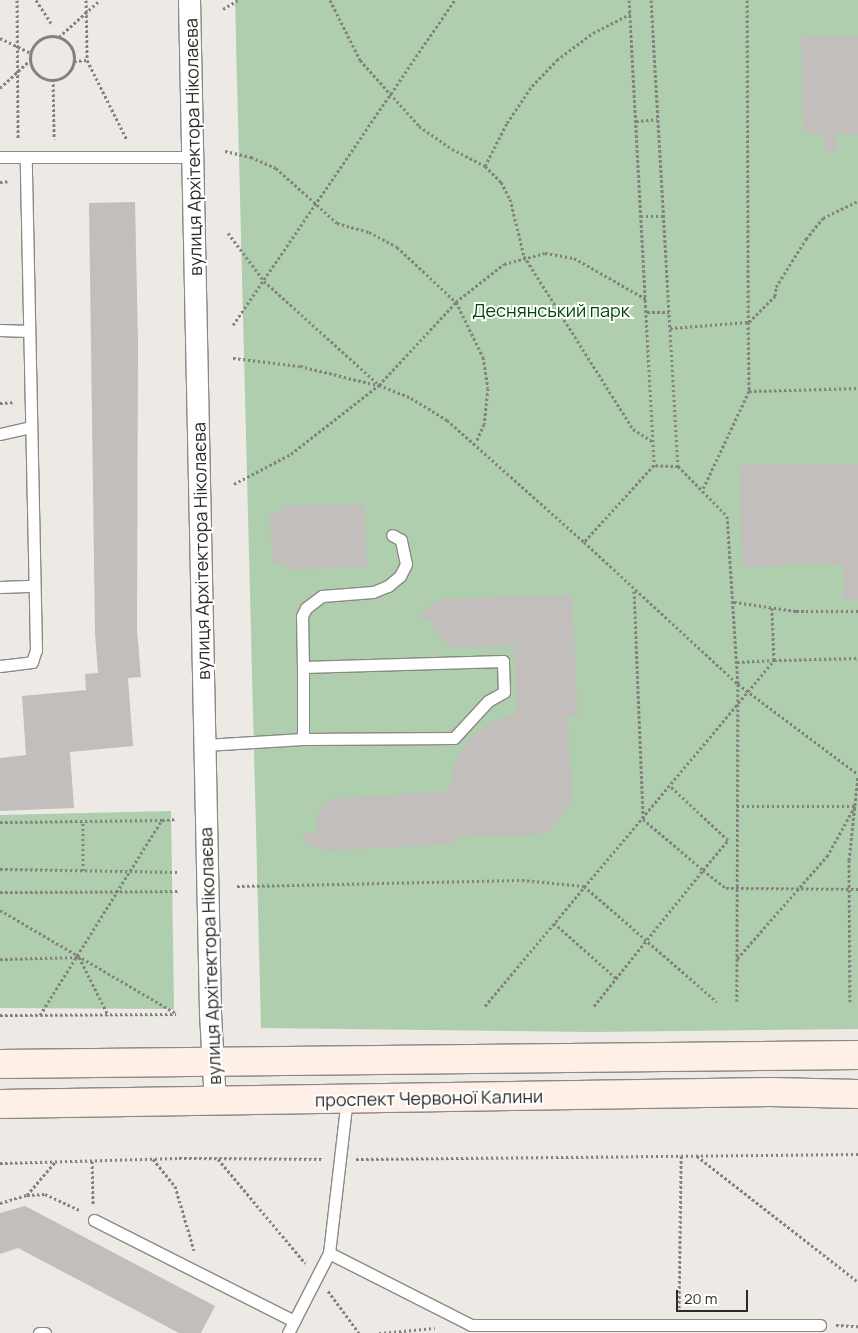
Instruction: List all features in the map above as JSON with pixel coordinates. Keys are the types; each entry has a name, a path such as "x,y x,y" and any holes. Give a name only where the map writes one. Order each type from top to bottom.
{"main road":[{"path":"0,1064 858,1055"},
{"name":"проспект Червоної Калини","path":"0,1104 215,1103 347,1098 770,1092 858,1094"}],"street":[{"name":"вулиця Архітектора Ніколаєва","path":"189,0 194,157 212,1061 215,1103"}],"lane":[{"path":"0,157 194,157"},
{"path":"0,666 32,662 36,650 22,157"},
{"path":"0,330 28,331"},
{"path":"0,434 30,427"},
{"path":"303,739 302,616 306,608 322,596 373,592 388,586 400,576 406,564 401,540 392,536"},
{"path":"0,587 34,586"},
{"path":"205,744 303,739 454,738 488,701 504,692 503,660 303,666"},
{"path":"288,1333 329,1253 338,1159 347,1098"},
{"path":"94,1220 294,1322"},
{"path":"329,1253 471,1325 820,1325"},
{"path":"39,1333 45,1333"}],"path":[{"path":"17,0 17,71 22,157"},
{"path":"36,0 52,25"},
{"path":"86,0 87,60 136,158"},
{"path":"59,37 100,0"},
{"path":"222,9 238,0"},
{"path":"330,0 360,60 419,126 452,150 486,166 501,182 510,199 524,256 633,429 653,442"},
{"path":"233,325 455,0"},
{"path":"584,542 654,465 630,0"},
{"path":"651,0 678,466 727,516 738,684 737,1001"},
{"path":"702,491 749,391 747,0"},
{"path":"486,166 507,123 532,86 557,60 593,33 630,14"},
{"path":"52,36 59,37 70,45 74,61 69,72 53,79 37,73 30,60 31,53 38,41 52,36"},
{"path":"0,38 31,53"},
{"path":"0,88 30,60"},
{"path":"74,61 87,60"},
{"path":"53,79 54,157"},
{"path":"636,121 657,119"},
{"path":"225,151 251,157 276,168 337,223 369,232 397,247 456,302 483,357 488,388 484,424 476,442"},
{"path":"670,328 748,322 775,296 776,287 823,218 858,201"},
{"path":"641,216 663,216"},
{"path":"228,233 264,281 378,385"},
{"path":"234,484 291,454 378,385 456,302 504,264 524,256 545,253 574,258 646,299"},
{"path":"647,312 669,312"},
{"path":"233,358 300,366 378,385 411,398 476,442 634,590 746,691 858,775 848,888 850,1002"},
{"path":"749,391 858,388"},
{"path":"654,465 678,466"},
{"path":"634,590 643,820 726,888 858,889"},
{"path":"734,602 796,611 858,611"},
{"path":"485,1006 584,886 643,820 746,691 774,660 772,608"},
{"path":"737,662 858,658"},
{"path":"670,786 728,840"},
{"path":"737,806 855,806"},
{"path":"737,959 800,890 828,855 855,806"},
{"path":"0,822 177,819"},
{"path":"40,1015 79,957 162,820"},
{"path":"82,871 83,821"},
{"path":"594,1006 728,840 737,839"},
{"path":"0,870 177,872"},
{"path":"237,886 522,880 584,886 717,1002"},
{"path":"0,892 118,894 178,891"},
{"path":"0,910 177,1014 108,1016 0,1015"},
{"path":"554,923 616,978"},
{"path":"0,959 79,957"},
{"path":"79,957 108,1016"},
{"path":"0,1163 217,1158 338,1159 858,1154"},
{"path":"678,1325 681,1156"},
{"path":"696,1156 858,1282"},
{"path":"217,1158 317,1277 359,1333"},
{"path":"153,1159 174,1186 201,1275"},
{"path":"92,1160 94,1220"},
{"path":"27,1195 56,1161"},
{"path":"0,1203 27,1195 45,1194 69,1203 94,1220"},
{"path":"379,1333 471,1325"}],"green space":[{"name":"Деснянський парк","path":"235,0 858,0 858,1029 592,1032 261,1028"},
{"path":"171,811 174,1009 0,1008 0,815"}],"building":[{"path":"858,36 858,134 837,134 837,149 831,154 824,150 824,134 803,134 801,37"},
{"path":"135,202 138,343 137,629 141,677 128,678 133,746 70,752 74,808 0,811 0,758 26,755 22,696 86,690 85,674 98,673 95,633 89,203"},
{"path":"858,464 858,600 843,600 843,565 742,566 741,465"},
{"path":"365,504 367,567 285,570 285,562 272,563 270,512 283,511 283,506"},
{"path":"572,595 578,715 568,717 572,803 546,834 454,838 455,844 328,851 305,844 302,832 316,833 319,808 331,799 449,791 455,761 470,737 490,722 516,714 514,646 459,648 446,644 434,630 431,620 418,620 426,607 443,599"},
{"path":"25,1206 215,1306 201,1333 179,1333 18,1248 0,1254 0,1213"}]}
